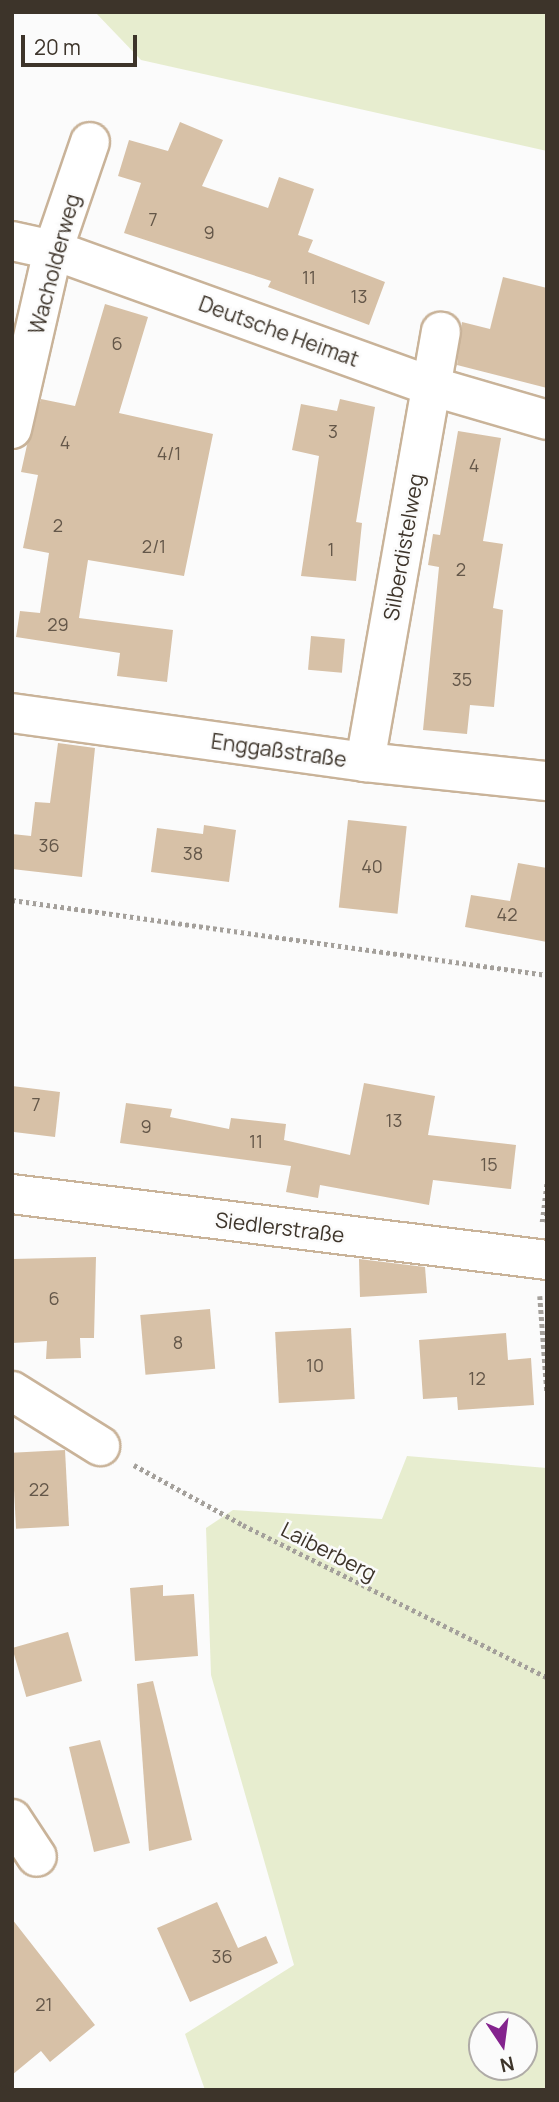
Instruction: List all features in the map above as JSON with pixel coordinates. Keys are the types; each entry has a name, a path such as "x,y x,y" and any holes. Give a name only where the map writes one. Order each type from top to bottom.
{"street":[{"name":"Wacholderweg","path":"12,429 53,250 90,142"},
{"name":"Deutsche Heimat","path":"12,241 53,250 431,386 547,420"},
{"name":"Silberdistelweg","path":"365,762 441,332"},
{"name":"Enggaßstraße","path":"12,713 365,762 547,781"},
{"name":"Siedlerstraße","path":"12,1194 542,1259"},
{"path":"12,1391 100,1446"},
{"path":"12,1819 37,1857"}],"path":[{"path":"12,900 547,975"},
{"path":"542,1259 547,1392"},
{"name":"Laiberberg","path":"100,1446 243,1525 547,1677"}],"green space":[{"path":"95,12 547,12 547,151 141,60"},
{"path":"407,1456 547,1468 547,2090 205,2090 185,2034 294,1965 211,1675 206,1528 233,1510 382,1519"}],"building":[{"path":"180,122 223,140 202,186 268,208 279,177 314,189 298,235 313,240 308,252 385,282 369,325 268,287 271,281 124,233 141,183 118,176 129,140 168,151"},
{"path":"503,277 547,288 547,388 457,365 462,322 490,329"},
{"path":"105,304 148,317 119,413 213,434 184,576 88,560 79,618 173,630 167,682 117,676 120,653 16,637 20,611 40,613 49,553 23,548 38,475 21,472 27,445 41,399 75,406"},
{"path":"340,399 375,407 356,522 362,523 356,581 301,576 319,456 292,450 301,404 337,411"},
{"path":"458,431 501,438 483,541 503,544 493,608 503,610 494,707 470,705 467,734 423,730 439,567 428,565 433,534 440,535"},
{"path":"311,636 345,639 342,673 308,670"},
{"path":"58,743 95,748 82,877 12,869 12,834 31,836 35,802 50,803"},
{"path":"348,820 407,826 397,914 339,908"},
{"path":"204,825 236,830 229,882 151,872 157,828 203,834"},
{"path":"518,863 547,868 547,942 465,927 471,895 510,901"},
{"path":"364,1083 435,1096 428,1135 516,1145 511,1189 433,1180 429,1205 320,1185 318,1198 286,1192 291,1166 120,1143 126,1103 172,1109 170,1117 229,1129 231,1118 286,1124 284,1140 350,1155"},
{"path":"12,1086 60,1092 55,1137 14,1132"},
{"path":"96,1257 94,1338 80,1338 81,1358 46,1359 47,1341 12,1343 12,1259"},
{"path":"359,1259 425,1267 427,1293 360,1297"},
{"path":"210,1309 215,1369 145,1375 140,1315"},
{"path":"351,1328 355,1399 279,1403 275,1332"},
{"path":"506,1333 508,1360 531,1358 534,1405 458,1410 457,1397 423,1399 419,1340"},
{"path":"65,1450 69,1526 16,1529 12,1453"},
{"path":"163,1585 163,1596 194,1594 198,1656 135,1661 130,1588"},
{"path":"68,1632 82,1681 26,1697 12,1648"},
{"path":"153,1681 192,1840 149,1851 137,1684"},
{"path":"100,1740 130,1843 94,1852 69,1747"},
{"path":"217,1902 238,1948 266,1936 278,1963 190,2002 157,1928"},
{"path":"12,1919 95,2025 50,2062 41,2051 12,2075"}]}
